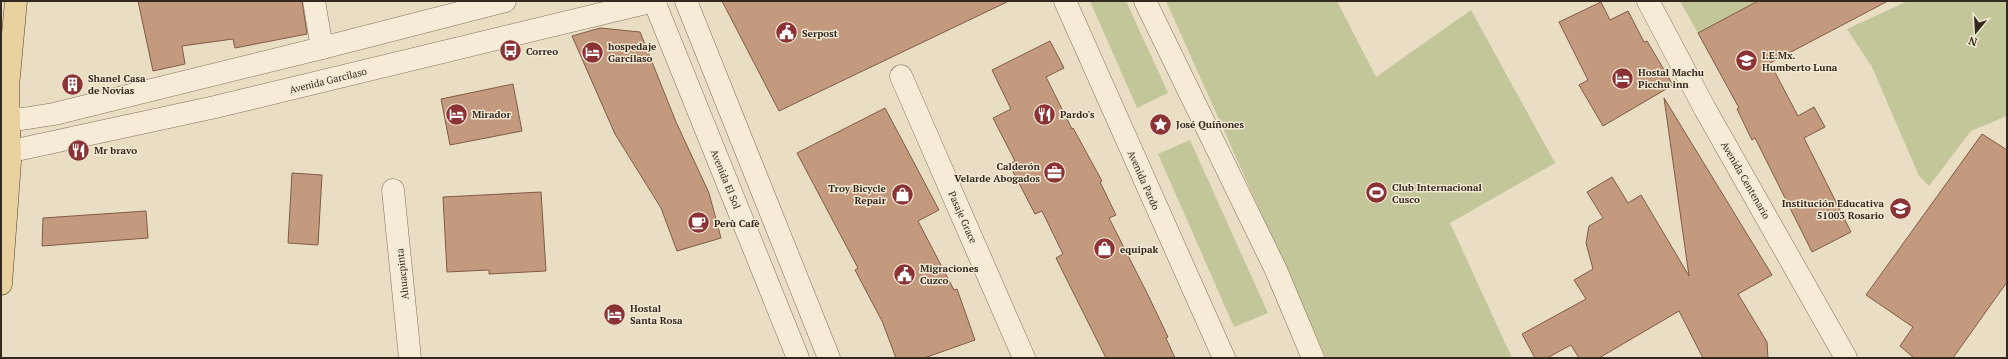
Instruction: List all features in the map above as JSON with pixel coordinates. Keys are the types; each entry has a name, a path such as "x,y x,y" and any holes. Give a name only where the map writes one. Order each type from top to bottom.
{"main road":[{"path":"1,284 7,151 6,114 16,1"}],"street":[{"path":"314,1 322,48"},
{"path":"6,114 22,119 54,114 505,1"},
{"name":"Avenida Garcilaso","path":"7,151 215,107 654,1"},
{"name":"Avenida El Sol","path":"654,1 798,358"},
{"path":"686,1 829,358"},
{"name":"Avenida Pardo","path":"1064,1 1224,358"},
{"path":"1146,1 1276,270 1313,358"},
{"name":"Avenida Centenario","path":"1648,1 1705,109 1846,358"},
{"name":"Pasaje Grace","path":"901,76 1024,358"},
{"name":"Ahuacpinta","path":"393,190 410,358"}],"green space":[{"path":"1090,1 1126,1 1168,93 1137,108"},
{"name":"Club Internacional Cusco","path":"1166,1 1337,1 1376,77 1471,10 1555,163 1450,223 1512,358 1326,358"},
{"path":"1680,1 1752,1 1754,3 1698,33"},
{"path":"1908,1 2007,1 2007,116 1971,131 1929,186 1919,176 1872,67 1847,29"},
{"path":"1190,140 1268,313 1234,327 1158,154"}],"building":[{"path":"138,1 302,1 307,34 235,48 233,39 182,46 185,64 153,71"},
{"path":"722,1 1009,1 779,111"},
{"path":"1758,1 1888,1 1770,63 1798,116 1814,107 1825,127 1804,138 1851,232 1812,252 1755,138 1752,140 1737,109 1739,108 1698,33"},
{"path":"1601,2 1610,20 1628,11 1644,42 1647,41 1673,85 1603,126 1579,85 1588,80 1559,22"},
{"path":"600,28 640,32 676,122 709,193 721,238 677,251 661,208 615,134 572,36"},
{"path":"1050,41 1064,68 1046,77 1072,129 1073,128 1102,181 1100,182 1116,215 1109,218 1168,337 1166,338 1175,358 1106,358 1056,258 1063,254 1042,211 1035,214 1009,164 1015,161 993,118 1011,109 992,70"},
{"path":"513,84 522,131 450,145 441,99"},
{"path":"1664,98 1772,275 1738,294 1767,342 1768,358 1703,358 1679,311 1599,358 1579,358 1571,345 1547,358 1535,358 1522,334 1586,299 1574,280 1593,269 1586,243 1589,226 1603,218 1587,192 1612,177 1628,203 1641,195 1689,276"},
{"path":"885,108 939,210 918,221 954,290 957,289 975,340 924,358 896,358 882,321 855,270 858,268 797,153"},
{"path":"1982,134 2007,150 2007,282 1953,358 1914,358 1900,346 1913,327 1866,295"},
{"path":"292,173 322,175 318,245 288,243"},
{"path":"541,192 546,271 489,274 489,270 447,272 443,197"},
{"path":"146,211 148,238 42,246 43,218"}],"place":[{"name":"Serpost","path":"787,33"},
{"name":"Correo","path":"511,51"},
{"name":"hospedaje Garcilaso","path":"593,52"},
{"name":"I.E.Mx. Humberto Luna","path":"1747,61"},
{"name":"Hostal Machu Picchu inn","path":"1623,78"},
{"name":"Shanel Casa de Novias","path":"72,84"},
{"name":"Mirador","path":"457,114"},
{"name":"Pardo's","path":"1044,114"},
{"name":"José Quiñones","path":"1161,124"},
{"name":"Mr bravo","path":"78,150"},
{"name":"Calderón Velarde Abogados","path":"1055,172"},
{"name":"Club Internacional Cusco","path":"1377,193"},
{"name":"Troy Bicycle Repair","path":"902,194"},
{"name":"Institución Educativa 51003 Rosario","path":"1900,209"},
{"name":"Perù Cafè","path":"698,223"},
{"name":"equipak","path":"1104,249"},
{"name":"Migraciones Cuzco","path":"905,274"},
{"name":"Hostal Santa Rosa","path":"614,314"}]}
